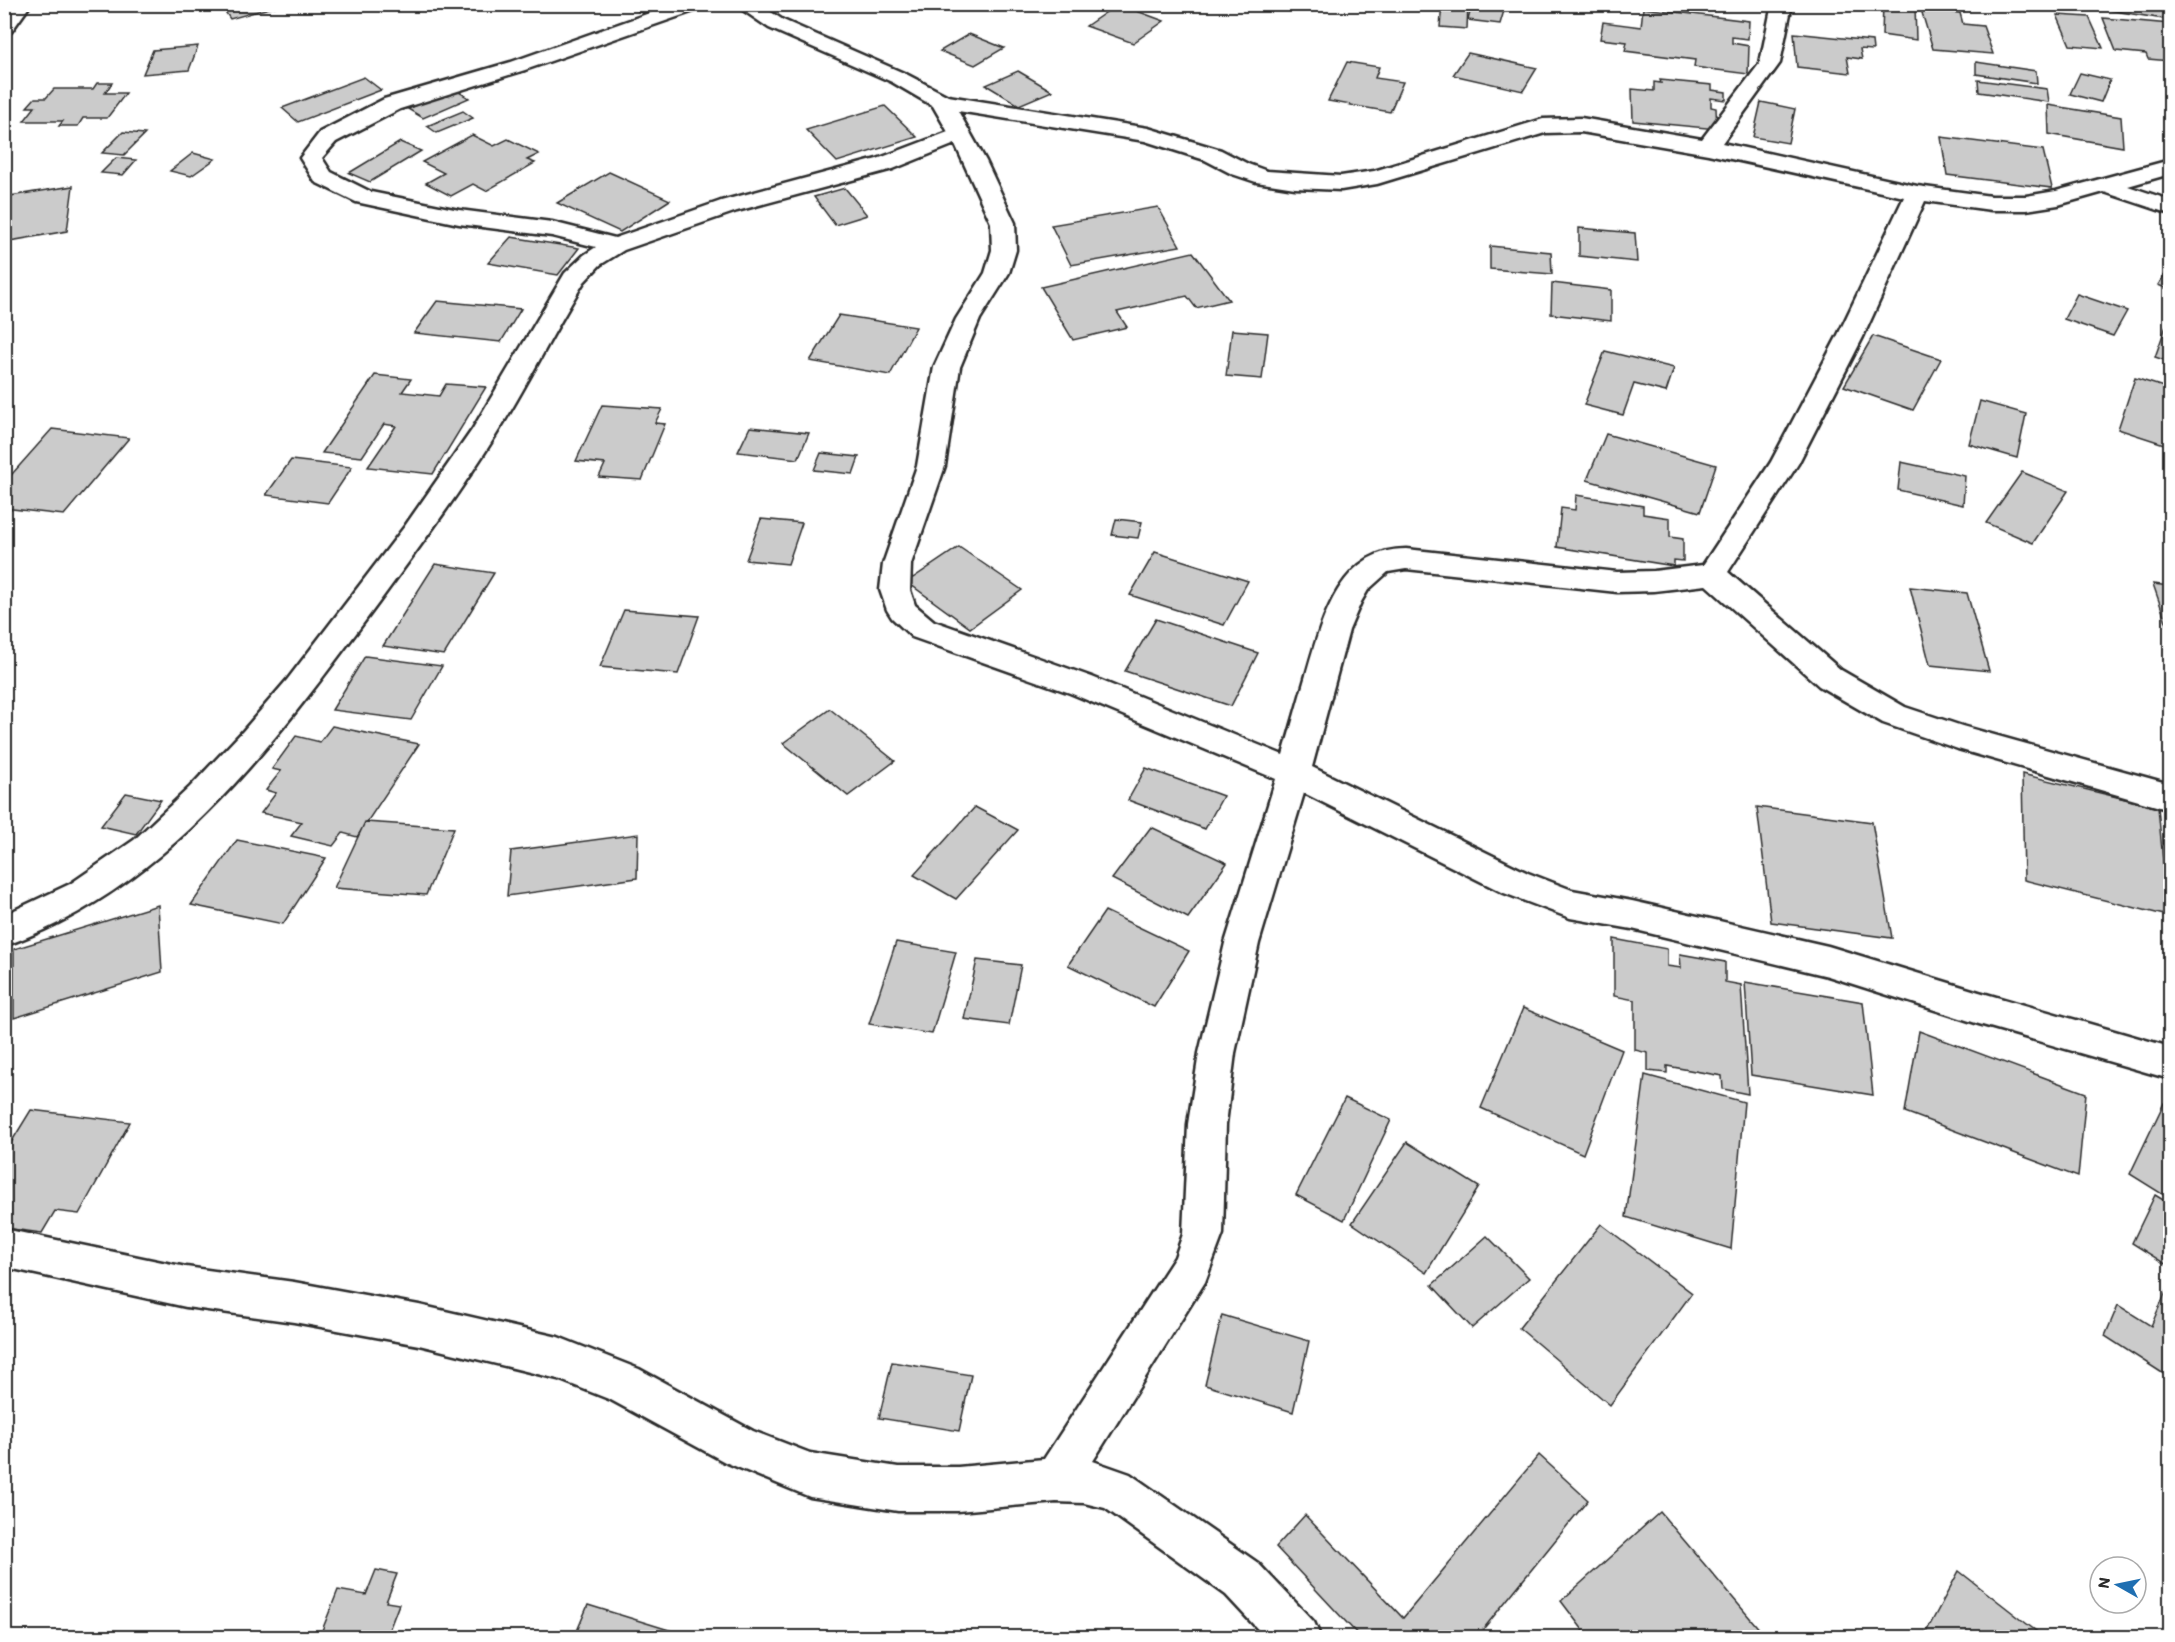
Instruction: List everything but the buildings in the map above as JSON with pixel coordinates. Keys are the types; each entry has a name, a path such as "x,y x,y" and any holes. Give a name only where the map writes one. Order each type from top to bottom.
{"street":[{"path":"4,28 21,4"},
{"path":"616,245 552,229 459,217 364,197 323,177 311,158 327,137 392,104 518,66 696,4"},
{"path":"744,4 777,24 899,78 942,102 1148,135 1213,155 1240,169 1264,177 1295,181 1341,183 1377,177 1543,126 1581,124 1708,147 1917,194 1991,203 2026,203 2058,198 2170,167"},
{"path":"1708,147 1770,63 1782,4"},
{"path":"942,102 961,134 1003,223 1004,250 997,273 968,320 947,367 931,465 897,564 896,590 902,610 923,629 1081,685 1294,773 1516,883 1570,904 1632,915 1828,961 1979,1008 2170,1063"},
{"path":"4,932 82,894 146,850 202,796 254,740 298,688 415,533 484,433 521,364 574,278 592,260 616,245 729,206 885,164 961,134"},
{"path":"2103,185 2170,207"},
{"path":"1713,574 1784,464 1850,336 1917,194"},
{"path":"1056,1480 1191,1268 1203,1234 1207,1124 1217,1053 1242,943 1294,773 1334,630 1347,599 1358,583 1378,565 1393,559 1423,560 1617,582 1654,581 1713,574 1830,678 1894,715 1958,737 2170,797"},
{"path":"4,1248 186,1287 294,1302 419,1325 558,1358 624,1384 740,1447 810,1475 898,1489 958,1489 1056,1480 1084,1481 1115,1489 1242,1580 1298,1638"}]}
